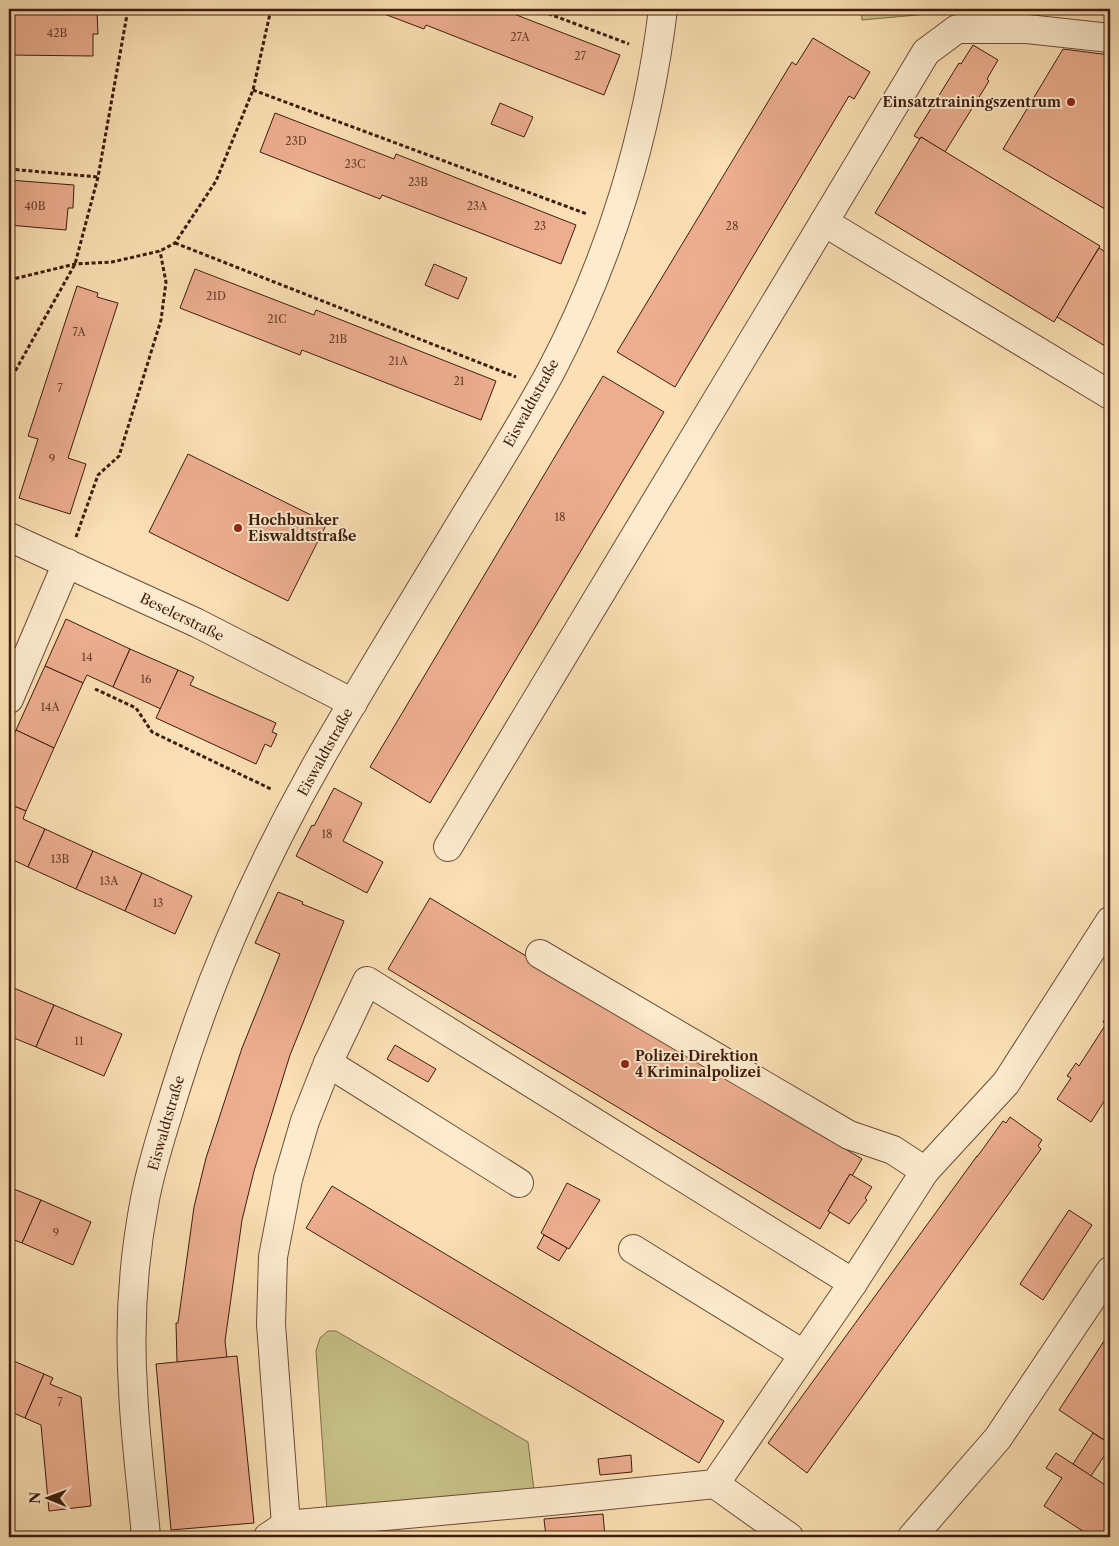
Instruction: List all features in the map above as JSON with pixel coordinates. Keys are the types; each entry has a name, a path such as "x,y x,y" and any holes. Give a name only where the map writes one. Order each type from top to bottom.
{"street":[{"name":"Eiswaldtstraße","path":"146,1537 133,1391 131,1342 136,1264 145,1198 189,1046 250,893 271,851 320,759 513,438 552,369 576,318 624,196 648,101 663,9"},
{"path":"448,847 926,52 957,29 1027,29 1110,38"},
{"path":"824,222 1110,395"},
{"name":"Beselerstraße","path":"9,537 197,623 353,703"},
{"path":"9,699 67,563"},
{"path":"715,1484 853,1283 925,1171 1006,1083 1110,921"},
{"path":"540,954 848,1135 893,1150 925,1171"},
{"path":"789,1537 715,1484 277,1531 271,1324 272,1257 290,1171 305,1121 328,1063 367,981 853,1283"},
{"path":"328,1063 519,1182"},
{"path":"633,1249 803,1354"},
{"path":"912,1537 998,1438 1110,1271"}],"path":[{"path":"9,382 76,264 98,177 128,9"},
{"path":"9,280 76,264 112,262 160,251 175,243 216,181 253,90 271,9"},
{"path":"536,9 634,46"},
{"path":"253,90 592,216"},
{"path":"9,169 98,177"},
{"path":"175,243 521,379"},
{"path":"67,563 98,475 119,456 162,320 166,282 160,251"},
{"path":"95,689 136,708 152,732 276,791"}],"shaded area":[{"path":"861,9 928,9 928,14 862,20"},
{"path":"328,1331 336,1331 528,1442 534,1490 327,1510 316,1351 320,1338"}],"building":[{"path":"371,9 501,9 620,55 604,95 426,25 424,29"},
{"path":"9,11 97,11 98,34 93,34 93,56 9,55"},
{"path":"813,38 870,72 854,99 849,96 675,387 617,352 792,62 796,65"},
{"path":"973,45 998,60 987,79 989,81 945,152 921,137 920,139 914,136 959,63 961,64"},
{"name":"Einsatztrainingszentrum","path":"1063,49 1110,55 1110,212 1003,149"},
{"path":"500,103 533,117 524,137 491,124"},
{"path":"275,113 394,159 396,154 576,225 561,264 382,195 380,199 260,152"},
{"path":"921,137 1100,246 1054,322 875,213"},
{"path":"9,180 74,185 73,208 68,208 66,230 9,225"},
{"path":"1099,248 1110,255 1110,349 1057,317"},
{"path":"434,264 467,278 458,299 425,285"},
{"path":"195,269 314,315 316,310 496,381 481,420 302,350 300,355 180,308"},
{"path":"77,286 98,293 97,297 118,303 68,458 86,464 70,514 19,498 38,439 28,436"},
{"path":"603,376 664,412 430,803 370,767"},
{"name":"Hochbunker Eiswaldtstraße","path":"188,454 327,523 288,601 149,532"},
{"path":"66,619 130,649 113,687 87,675 83,683 45,666"},
{"path":"130,649 178,670 161,709 113,687"},
{"path":"45,666 83,683 54,748 16,730"},
{"path":"178,670 194,677 190,685 276,723 272,732 277,734 271,747 265,744 256,764 156,718"},
{"path":"16,730 54,748 26,811 9,804 9,746"},
{"path":"334,788 362,803 343,841 383,862 367,893 296,856"},
{"path":"9,804 26,811 23,819 45,829 28,867 9,858"},
{"path":"45,829 93,851 76,889 28,867"},
{"path":"93,851 142,873 125,911 76,889"},
{"path":"142,873 192,896 175,934 125,911"},
{"path":"278,892 344,921 290,1055 254,1171 242,1220 225,1341 227,1358 177,1362 176,1323 178,1323 194,1207 206,1158 242,1048 280,954 255,943"},
{"name":"Polizei Direktion 4 Kriminalpolizei","path":"430,898 862,1159 852,1176 850,1174 828,1211 830,1212 820,1229 388,969"},
{"path":"9,986 54,1005 36,1047 9,1036"},
{"path":"54,1005 122,1034 104,1076 36,1047"},
{"path":"1110,1010 1110,1092 1091,1122 1057,1099 1071,1078 1067,1076 1076,1063 1079,1066 1106,1024 1103,1022"},
{"path":"395,1045 436,1069 428,1082 387,1059"},
{"path":"1010,1117 1042,1140 1038,1146 1041,1149 807,1473 768,1443 977,1156 1003,1121 1006,1123"},
{"path":"850,1174 872,1187 865,1198 867,1200 849,1224 828,1211"},
{"path":"567,1183 600,1200 569,1249 541,1233"},
{"path":"332,1186 724,1421 699,1463 306,1228"},
{"path":"9,1187 41,1200 22,1243 9,1238"},
{"path":"41,1200 91,1222 73,1265 22,1243"},
{"path":"1069,1210 1092,1225 1043,1300 1020,1284"},
{"path":"544,1235 567,1248 559,1261 537,1248"},
{"path":"1110,1332 1110,1444 1059,1410"},
{"path":"237,1356 254,1523 171,1530 156,1364"},
{"path":"9,1359 44,1374 25,1418 9,1411"},
{"path":"44,1374 53,1378 50,1384 81,1397 91,1506 49,1511 41,1425 25,1418"},
{"path":"1093,1433 1110,1444 1110,1447 1091,1476 1073,1464"},
{"path":"1056,1453 1110,1488 1110,1537 1092,1537 1044,1506 1062,1478 1046,1468"},
{"path":"631,1455 632,1472 600,1475 598,1459"},
{"path":"603,1514 605,1537 546,1537 544,1519"}],"place":[{"name":"Einsatztrainingszentrum","path":"1071,102"},
{"name":"Hochbunker Eiswaldtstraße","path":"238,528"},
{"name":"Polizei Direktion 4 Kriminalpolizei","path":"625,1064"}]}
